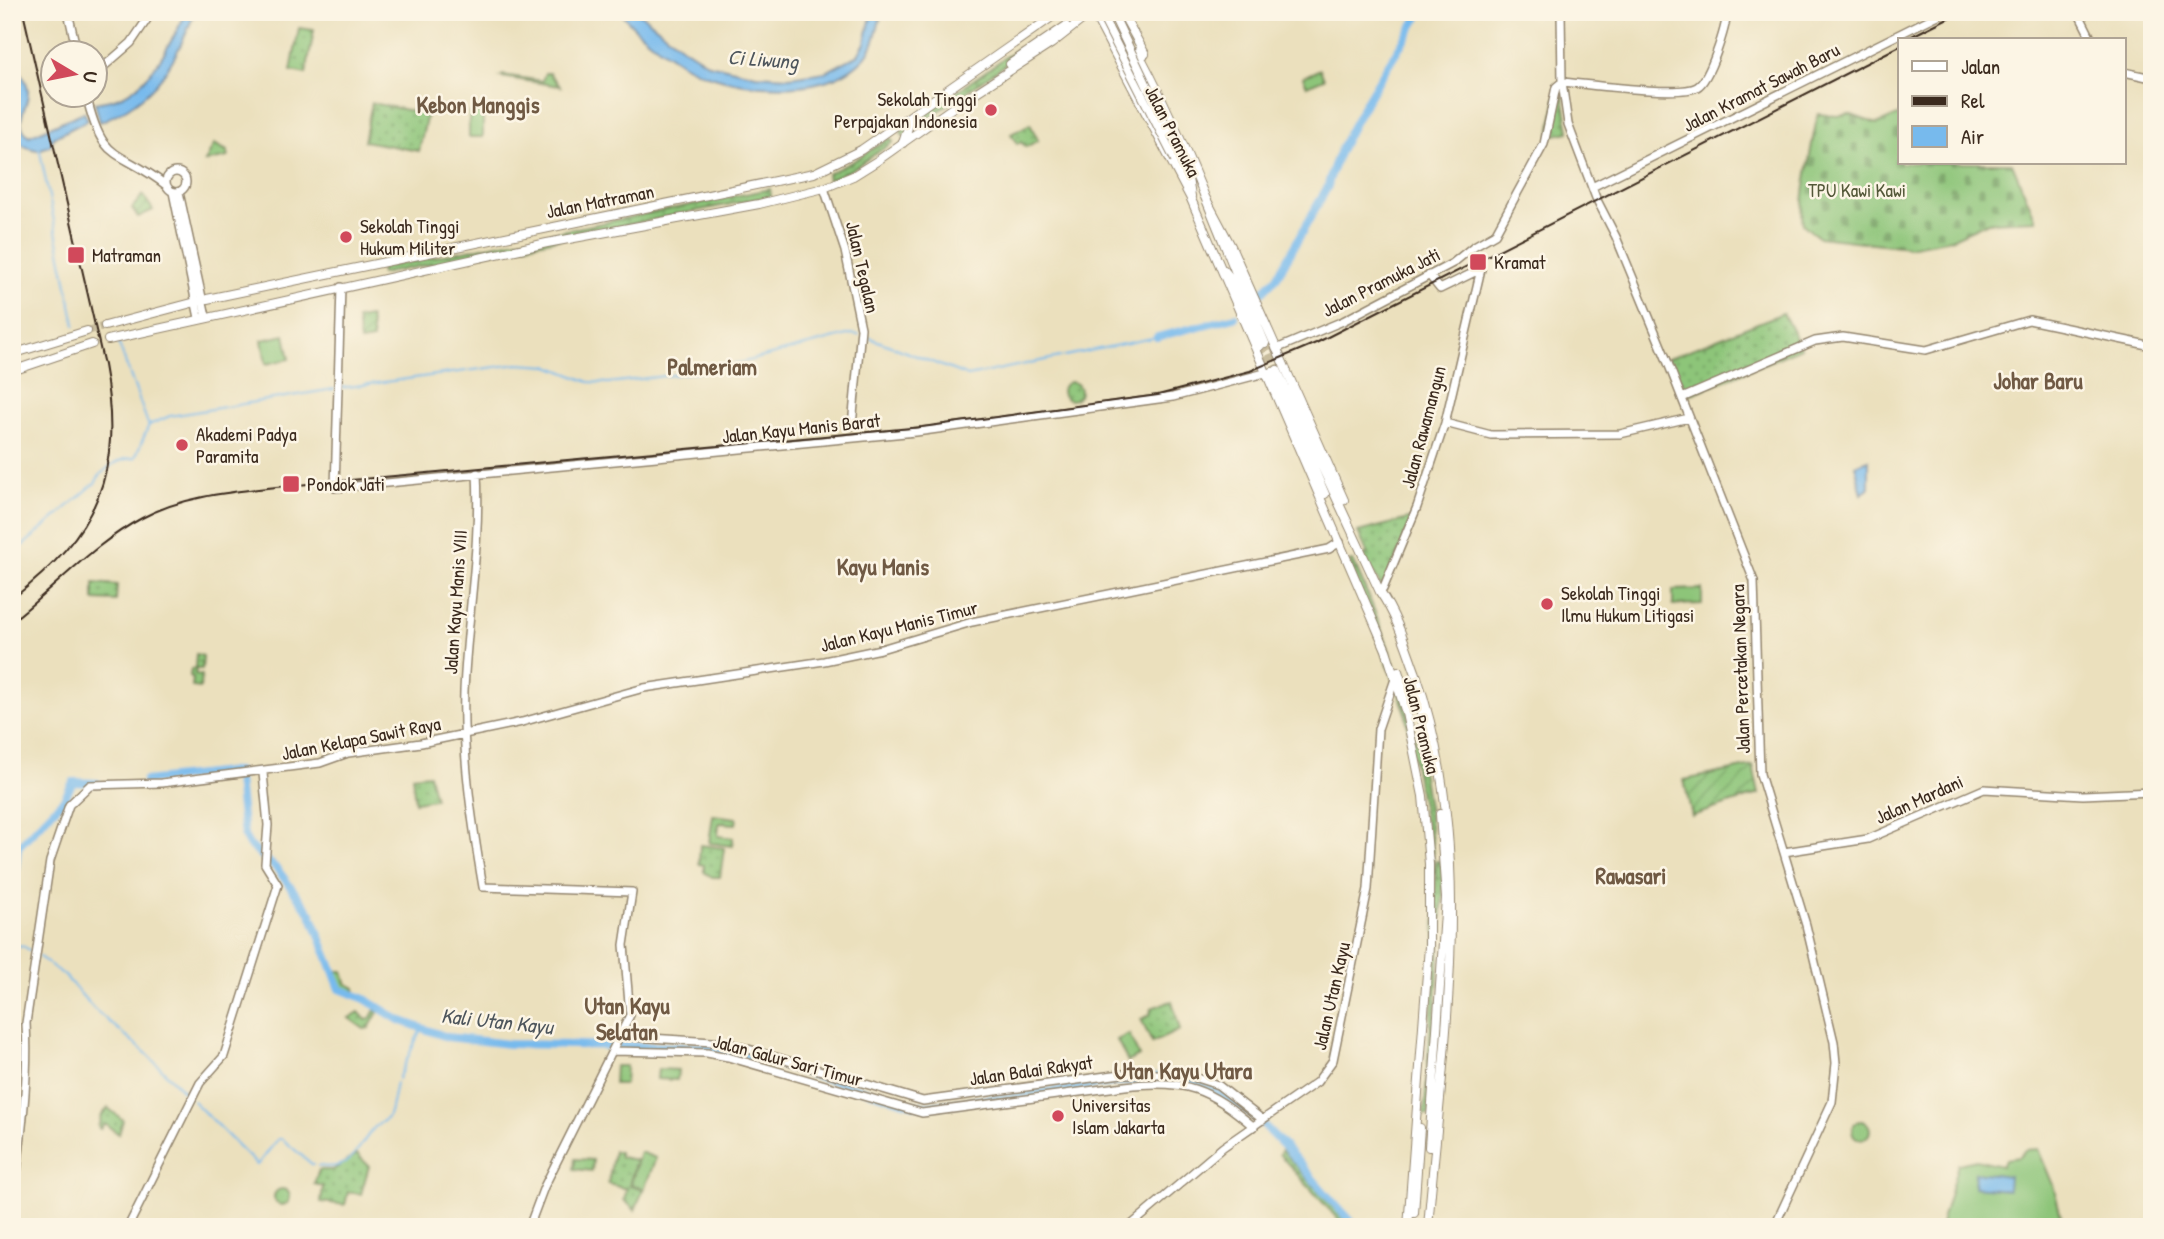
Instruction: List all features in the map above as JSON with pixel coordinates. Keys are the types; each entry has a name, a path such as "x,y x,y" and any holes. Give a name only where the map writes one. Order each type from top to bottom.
{"main road":[{"name":"Jalan Matraman","path":"903,143 906,126 913,117 1061,12"},
{"name":"Jalan Matraman","path":"109,324 199,301 814,173 861,150 1061,12"},
{"name":"Jalan Matraman","path":"108,340 341,287 826,188 853,176 1093,12"},
{"name":"Jalan Pramuka","path":"1093,12 1178,179 1191,199 1220,265 1276,349 1383,594 1424,720 1441,816 1445,919 1426,1227"},
{"path":"1100,12 1175,160 1191,199"},
{"path":"1080,22 1100,25 1116,16"},
{"path":"1116,16 1187,173 1191,199"},
{"path":"1116,16 1170,103 1181,128 1185,146"},
{"name":"Jalan Matraman","path":"955,106 986,81 1070,23"},
{"path":"1138,51 1185,146"},
{"name":"Jalan Pramuka","path":"1185,146 1263,344"},
{"name":"Jalan Pramuka","path":"1204,195 1212,207 1303,459 1378,629 1415,750 1429,864 1429,946 1413,1227"},
{"path":"12,354 87,331"},
{"path":"12,371 92,344"},
{"name":"Jalan Pramuka","path":"1272,372 1383,594"},
{"name":"Jalan Pramuka","path":"1307,444 1384,630 1403,684 1421,760 1434,874 1435,919 1408,1227"},
{"path":"1303,459 1307,444 1323,454"},
{"name":"Jalan Pramuka","path":"1391,615 1403,638 1424,700 1450,845 1451,921 1426,1227"},
{"path":"1436,788 1440,778"},
{"path":"1441,816 1445,806"},
{"path":"1429,864 1434,874"},
{"path":"1435,919 1445,919"}],"street":[{"path":"68,12 74,38"},
{"path":"108,63 131,43 152,12"},
{"path":"1561,12 1562,82 1664,90 1696,88 1703,82 1723,37 1727,12"},
{"name":"Jalan Kramat Sawah Baru","path":"1592,187 1944,12"},
{"path":"2078,12 2091,38"},
{"path":"2126,72 2152,78"},
{"name":"Jalan Pramuka Jati","path":"1276,349 1343,321 1457,261 1499,230 1544,144 1556,87 1562,82"},
{"name":"Jalan Percetakan Negara","path":"1562,82 1568,124 1592,187 1616,237 1754,581 1759,767 1806,925 1835,1042 1836,1063 1832,1102 1774,1227"},
{"path":"91,108 101,140 114,155 149,172 176,192 203,317"},
{"path":"1550,124 1568,124"},
{"path":"149,172 177,172 186,177 184,189 176,192"},
{"path":"167,186 170,174"},
{"name":"Jalan Tegalan","path":"826,188 848,261 861,332 852,426"},
{"name":"Jalan Rawamangun","path":"1383,594 1413,518 1445,423 1480,269 1437,289 1429,275"},
{"name":"Jalan Kayu Manis Barat","path":"341,287 335,488 916,432 1173,397 1272,372"},
{"path":"1682,398 1815,341 1833,337 1926,350 2035,320 2152,346"},
{"path":"1445,423 1491,435 1620,434 1689,418"},
{"name":"Jalan Kayu Manis VIII","path":"477,473 479,497 469,611 464,733 483,888 632,892 624,945 631,1011 615,1044"},
{"name":"Jalan Kayu Manis Timur","path":"464,733 527,721 644,688 830,660 972,622 1319,551 1335,547 1340,542"},
{"name":"Jalan Utan Kayu","path":"1129,1227 1223,1147 1317,1082 1328,1069 1338,1048 1368,889 1378,729 1395,679"},
{"name":"Jalan Kelapa Sawit Raya","path":"12,1184 16,1180 24,1106 29,1048 26,1023 50,861 69,805 88,787 264,773 320,763 348,753 464,733"},
{"path":"128,1227 203,1078 224,1056 278,885 265,855 268,815 264,773"},
{"name":"Jalan Mardani","path":"1784,852 1860,841 1984,789 2083,795 2152,792"},
{"path":"529,1227 548,1181 615,1044"},
{"name":"Jalan Galur Sari Timur","path":"615,1044 728,1044 912,1099 930,1101 957,1096"},
{"name":"Jalan Galur Sari Timur","path":"615,1044 715,1054 911,1111 927,1113 952,1110"},
{"name":"Jalan Balai Rakyat","path":"957,1096 1125,1073 1218,1085 1259,1123"},
{"name":"Jalan Balai Rakyat","path":"952,1110 1183,1080 1222,1099 1259,1123"}],"green space":[{"path":"299,28 314,30 306,74 291,71"},
{"path":"1017,49 1020,54 903,136 901,131"},
{"path":"1320,69 1324,79 1307,86 1303,77"},
{"path":"545,73 549,73 560,86 500,77 503,75 542,81"},
{"path":"1563,96 1569,132 1550,136 1556,97"},
{"path":"372,103 427,114 419,151 364,141"},
{"path":"469,113 483,113 483,137 469,137"},
{"name":"TPU Kawi Kawi","path":"1818,114 1849,114 1877,124 1898,115 1898,164 2012,164 2036,220 1988,222 1951,239 1908,247 1819,237 1803,223 1808,170"},
{"path":"1030,124 1038,140 1026,147 1021,142 1017,144 1011,134"},
{"path":"890,138 893,142 852,169 828,180 827,174"},
{"path":"214,144 227,151 228,157 205,162"},
{"path":"770,189 771,196 381,274 380,268"},
{"path":"143,195 153,210 138,217 132,208"},
{"path":"1783,313 1801,348 1682,398 1666,359"},
{"path":"370,317 373,340 360,342 357,319"},
{"path":"285,335 290,359 266,364 262,340"},
{"path":"1071,382 1077,385 1080,391 1077,397 1071,400 1065,397 1062,391 1065,385"},
{"path":"1413,518 1383,589 1363,556 1368,554 1358,532"},
{"path":"1353,561 1398,675 1409,713 1426,792 1434,874 1429,864 1428,841 1405,710 1349,562"},
{"path":"94,583 117,585 116,601 94,600"},
{"path":"1702,589 1702,604 1673,605 1673,590"},
{"path":"196,654 203,656 202,669 196,669 195,674 202,675 200,688 192,687 193,678 190,676 191,669 195,668"},
{"path":"1753,766 1759,794 1692,816 1684,780"},
{"path":"429,774 435,799 415,802 412,776"},
{"path":"713,815 737,818 736,824 719,823 718,836 733,838 733,846 709,843"},
{"path":"700,845 724,848 720,877 712,877 704,872 704,865 699,864"},
{"path":"1436,861 1441,861 1443,894 1429,1115 1424,1115 1435,961"},
{"path":"332,971 343,971 346,983 355,988 356,994 338,984"},
{"path":"1172,1001 1180,1030 1152,1043 1141,1019 1150,1015 1151,1008"},
{"path":"375,1010 378,1012 369,1028 364,1029 349,1018 359,1012 366,1020 370,1019"},
{"path":"1129,1034 1139,1056 1128,1062 1117,1040"},
{"path":"615,1066 626,1066 625,1084 614,1084"},
{"path":"658,1069 678,1070 677,1080 657,1079"},
{"path":"108,1108 123,1120 119,1134 105,1124 100,1129 98,1127"},
{"path":"1861,1121 1867,1124 1870,1130 1867,1136 1861,1139 1855,1136 1852,1130 1855,1124"},
{"path":"2038,1149 2053,1185 2064,1227 1940,1227 1958,1164 1976,1160 2002,1166 2006,1159 2019,1157 2025,1150"},
{"path":"1282,1150 1351,1227 1345,1227 1279,1154"},
{"path":"614,1151 619,1152 620,1157 636,1160 629,1185 643,1190 635,1210 624,1200 627,1189 608,1184"},
{"path":"640,1152 656,1158 644,1189 631,1184"},
{"path":"357,1154 369,1166 361,1194 348,1192 345,1205 321,1202 323,1186 314,1184 319,1170 333,1170"},
{"path":"575,1159 593,1160 592,1171 574,1169"},
{"path":"282,1189 288,1191 288,1203 282,1205 276,1203 274,1197 276,1191"}],"water":[{"path":"187,12 195,12 179,49 161,78 136,102 100,122 96,108 108,108 108,100 129,92 140,83 167,48"},
{"path":"621,12 638,12 679,45 709,64 756,75 789,77 826,72 858,55 865,43 872,12 882,12 871,47 865,57 850,70 832,79 790,87 746,84 696,71 648,39"},
{"path":"12,61 27,84 27,99 21,120 24,131 29,136 84,112 88,120 53,138 50,146 38,150 26,147 14,134 15,83"},
{"path":"1869,460 1869,487 1862,494 1855,465"},
{"path":"1975,1172 2009,1176 2008,1190 1974,1187"}],"waterway":[{"path":"1258,296 1277,277 1328,186 1343,145 1355,122 1421,12"},
{"path":"39,147 75,325"},
{"path":"1157,337 1235,317"},
{"path":"340,388 518,364 549,366 589,382 608,383 713,370 851,334 859,335"},
{"path":"865,336 968,376 1157,337"},
{"path":"118,342 148,424"},
{"path":"12,555 95,483 107,469 117,462 135,458 149,425 170,416 334,389"},
{"name":"Kali Utan Kayu","path":"145,781 237,771 244,836 249,845 277,869 311,914 340,989 365,999 399,1020 447,1037 509,1044 708,1047 734,1052 915,1105 931,1106 1169,1076 1199,1084 1226,1097 1251,1114 1295,1158 1356,1227"},
{"name":"Kali Utan Kayu","path":"12,901 18,847 64,799 73,782 97,783"},
{"path":"12,945 23,946 34,953"},
{"path":"38,956 64,975 94,1009 146,1053 189,1097"},
{"path":"398,1079 421,1029"},
{"path":"318,1166 339,1165 352,1157 373,1129 389,1115 396,1083"},
{"path":"193,1101 257,1165 278,1139 282,1139 313,1165"}],"tunnel":[{"path":"1070,24 1083,12"},
{"path":"1122,27 1138,52"},
{"path":"87,331 105,326"},
{"path":"1265,343 1277,370"},
{"path":"1260,346 1272,372"}],"railway":[{"path":"12,599 65,550 84,524 98,497 106,469 110,437 104,365 23,12"},
{"path":"1908,38 1960,12"},
{"path":"12,621 124,528 158,511 208,496 276,487 922,427 1158,395 1250,371 1316,343 1898,47"}],"place":[{"name":"Sekolah Tinggi Perpajakan Indonesia","path":"991,110"},
{"name":"Sekolah Tinggi Hukum Militer","path":"346,237"},
{"name":"Matraman","path":"76,255"},
{"name":"Kramat","path":"1478,262"},
{"name":"Akademi Padya Paramita","path":"182,445"},
{"name":"Pondok Jati","path":"291,484"},
{"name":"Sekolah Tinggi Ilmu Hukum Litigasi","path":"1547,604"},
{"name":"Universitas Islam Jakarta","path":"1058,1116"}],"district":[{"name":"Kebon Manggis","path":"478,104"},
{"name":"Palmeriam","path":"712,366"},
{"name":"Johar Baru","path":"2038,380"},
{"name":"Kayu Manis","path":"883,566"},
{"name":"Rawasari","path":"1631,875"},
{"name":"Utan Kayu Selatan","path":"627,1018"},
{"name":"Utan Kayu Utara","path":"1183,1070"}],"water label":[{"name":"Ci Liwung","path":"763,59"}]}
